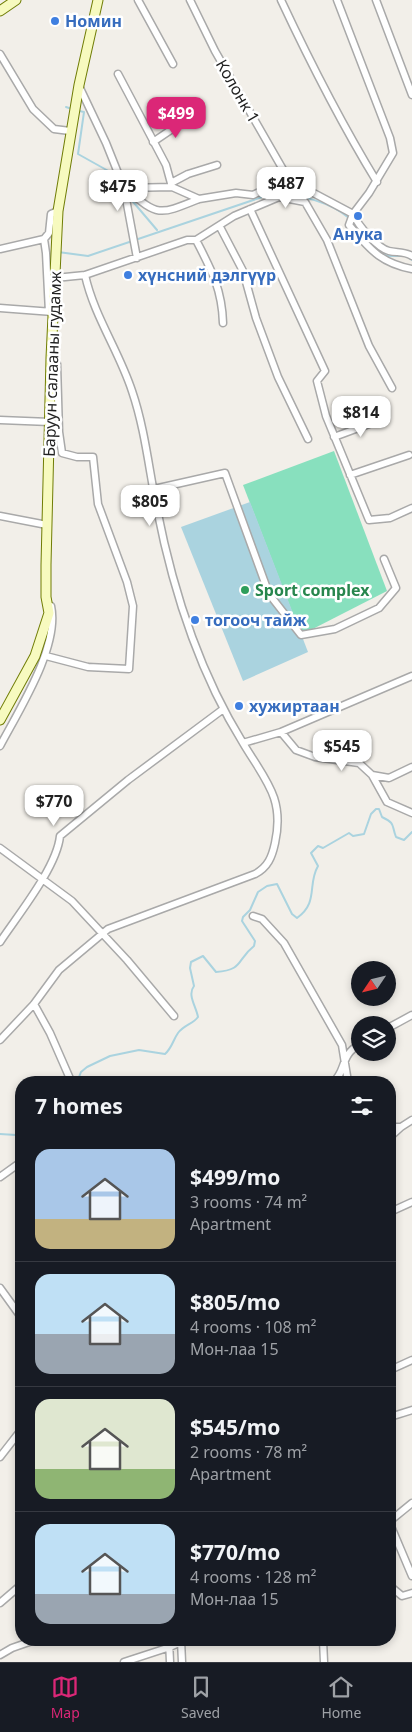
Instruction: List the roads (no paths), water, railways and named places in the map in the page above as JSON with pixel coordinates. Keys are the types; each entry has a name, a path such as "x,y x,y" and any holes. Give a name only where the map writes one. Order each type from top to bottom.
{"main road":[{"path":"0,11 16,0"},
{"name":"Баруун салааны гудамж","path":"0,720 35,656 49,613 46,581 51,312 58,238 58,211 78,85 98,0"}],"street":[{"path":"138,0 173,64"},
{"name":"Колонк 1","path":"190,0 215,52 289,180"},
{"path":"281,0 309,60 353,143 377,182"},
{"path":"337,0 390,138 393,154 377,182 352,218 349,226 368,247 392,265 412,269"},
{"path":"376,0 412,94"},
{"path":"0,54 33,109 54,128 70,131"},
{"path":"118,74 166,165 171,185 198,199"},
{"path":"78,85 106,143 124,188 137,258"},
{"path":"153,142 187,119"},
{"path":"124,188 171,185 188,174 217,165"},
{"path":"124,188 156,211 166,212 198,199 236,193 253,195 275,184 289,180 352,218 388,251 406,252 412,256"},
{"path":"55,278 85,275 187,240 196,240 220,227 234,216 279,197 308,203 326,240 370,346 392,388"},
{"path":"250,209 325,371 317,381 326,416 370,520 390,518 412,508"},
{"path":"0,249 44,239 49,233 52,214 58,211"},
{"path":"220,227 243,271 256,318 278,377 308,439"},
{"path":"0,308 51,312 44,239"},
{"path":"196,240 217,283 222,302 223,323"},
{"path":"0,1040 34,1004 58,970 103,934 121,924 255,874 268,864 278,828 277,801 222,710 180,604 154,489 149,458 132,390 89,294 85,275"},
{"path":"46,656 88,667 129,669 132,606 127,582 98,504 93,457 77,457 62,453 59,432 57,364 51,358"},
{"path":"0,420 50,422"},
{"path":"334,436 380,420"},
{"path":"350,475 409,455"},
{"path":"154,489 225,473 269,594 301,635 335,629 378,608 396,588 384,559"},
{"path":"0,516 47,524"},
{"path":"0,746 46,656 54,617 46,581"},
{"path":"243,743 281,732 412,676"},
{"path":"0,942 42,879 59,846 60,836 222,710"},
{"path":"281,732 296,750 315,757 358,763 372,775 388,802 412,813"},
{"path":"372,775 389,778 412,767"},
{"path":"0,848 72,901 174,1016"},
{"path":"253,916 262,919 284,943 342,1046 347,1076"},
{"path":"34,1004 50,1033 69,1076"},
{"path":"396,1024 412,1015"},
{"path":"340,1076 344,1059 351,1052"},
{"path":"396,1132 412,1120"},
{"path":"396,1127 401,1127"},
{"path":"0,1176 15,1166"},
{"path":"396,1209 412,1202"},
{"path":"0,1288 15,1309"},
{"path":"396,1367 412,1360"},
{"path":"396,1415 412,1410"},
{"path":"0,1457 15,1438"},
{"path":"396,1518 412,1503"},
{"path":"396,1537 412,1576"},
{"path":"0,1603 15,1589"},
{"path":"396,1591 402,1596 412,1593"},
{"path":"0,1655 18,1646"},
{"path":"124,1662 165,1646"},
{"path":"170,1646 170,1662"},
{"path":"181,1646 182,1662"},
{"path":"323,1646 324,1662"}],"water":[{"name":"Sport complex","path":"250,502 308,652 243,681 181,527"}],"waterway":[{"path":"79,111 84,112 78,154 112,173 120,191"},
{"path":"58,252 88,256 277,192 324,203 349,218"},
{"path":"129,197 157,230"},
{"path":"352,222 373,244"},
{"path":"376,247 387,256 406,256 412,260"},
{"path":"79,1076 87,1067 110,1056 139,1050 165,1054 180,1030 198,1017 191,993 194,986 190,968 191,962 203,956 216,972 236,967 254,946 255,941 242,921 243,917 250,910 258,892 267,886 277,884 292,914 297,918 304,912 310,900 313,880 318,866 311,853 318,846 323,848 349,833 353,836 364,834 371,814 376,809 379,809 382,817 391,823 396,837 404,840 412,832"},
{"path":"0,1134 15,1135"}],"place":[{"name":"Номин","path":"55,21"},
{"name":"Анука","path":"358,216"},
{"name":"хүнсний дэлгүүр","path":"128,275"},
{"name":"Sport complex","path":"245,590"},
{"name":"тогооч тайж","path":"195,620"},
{"name":"хужиртаан","path":"239,706"}]}
